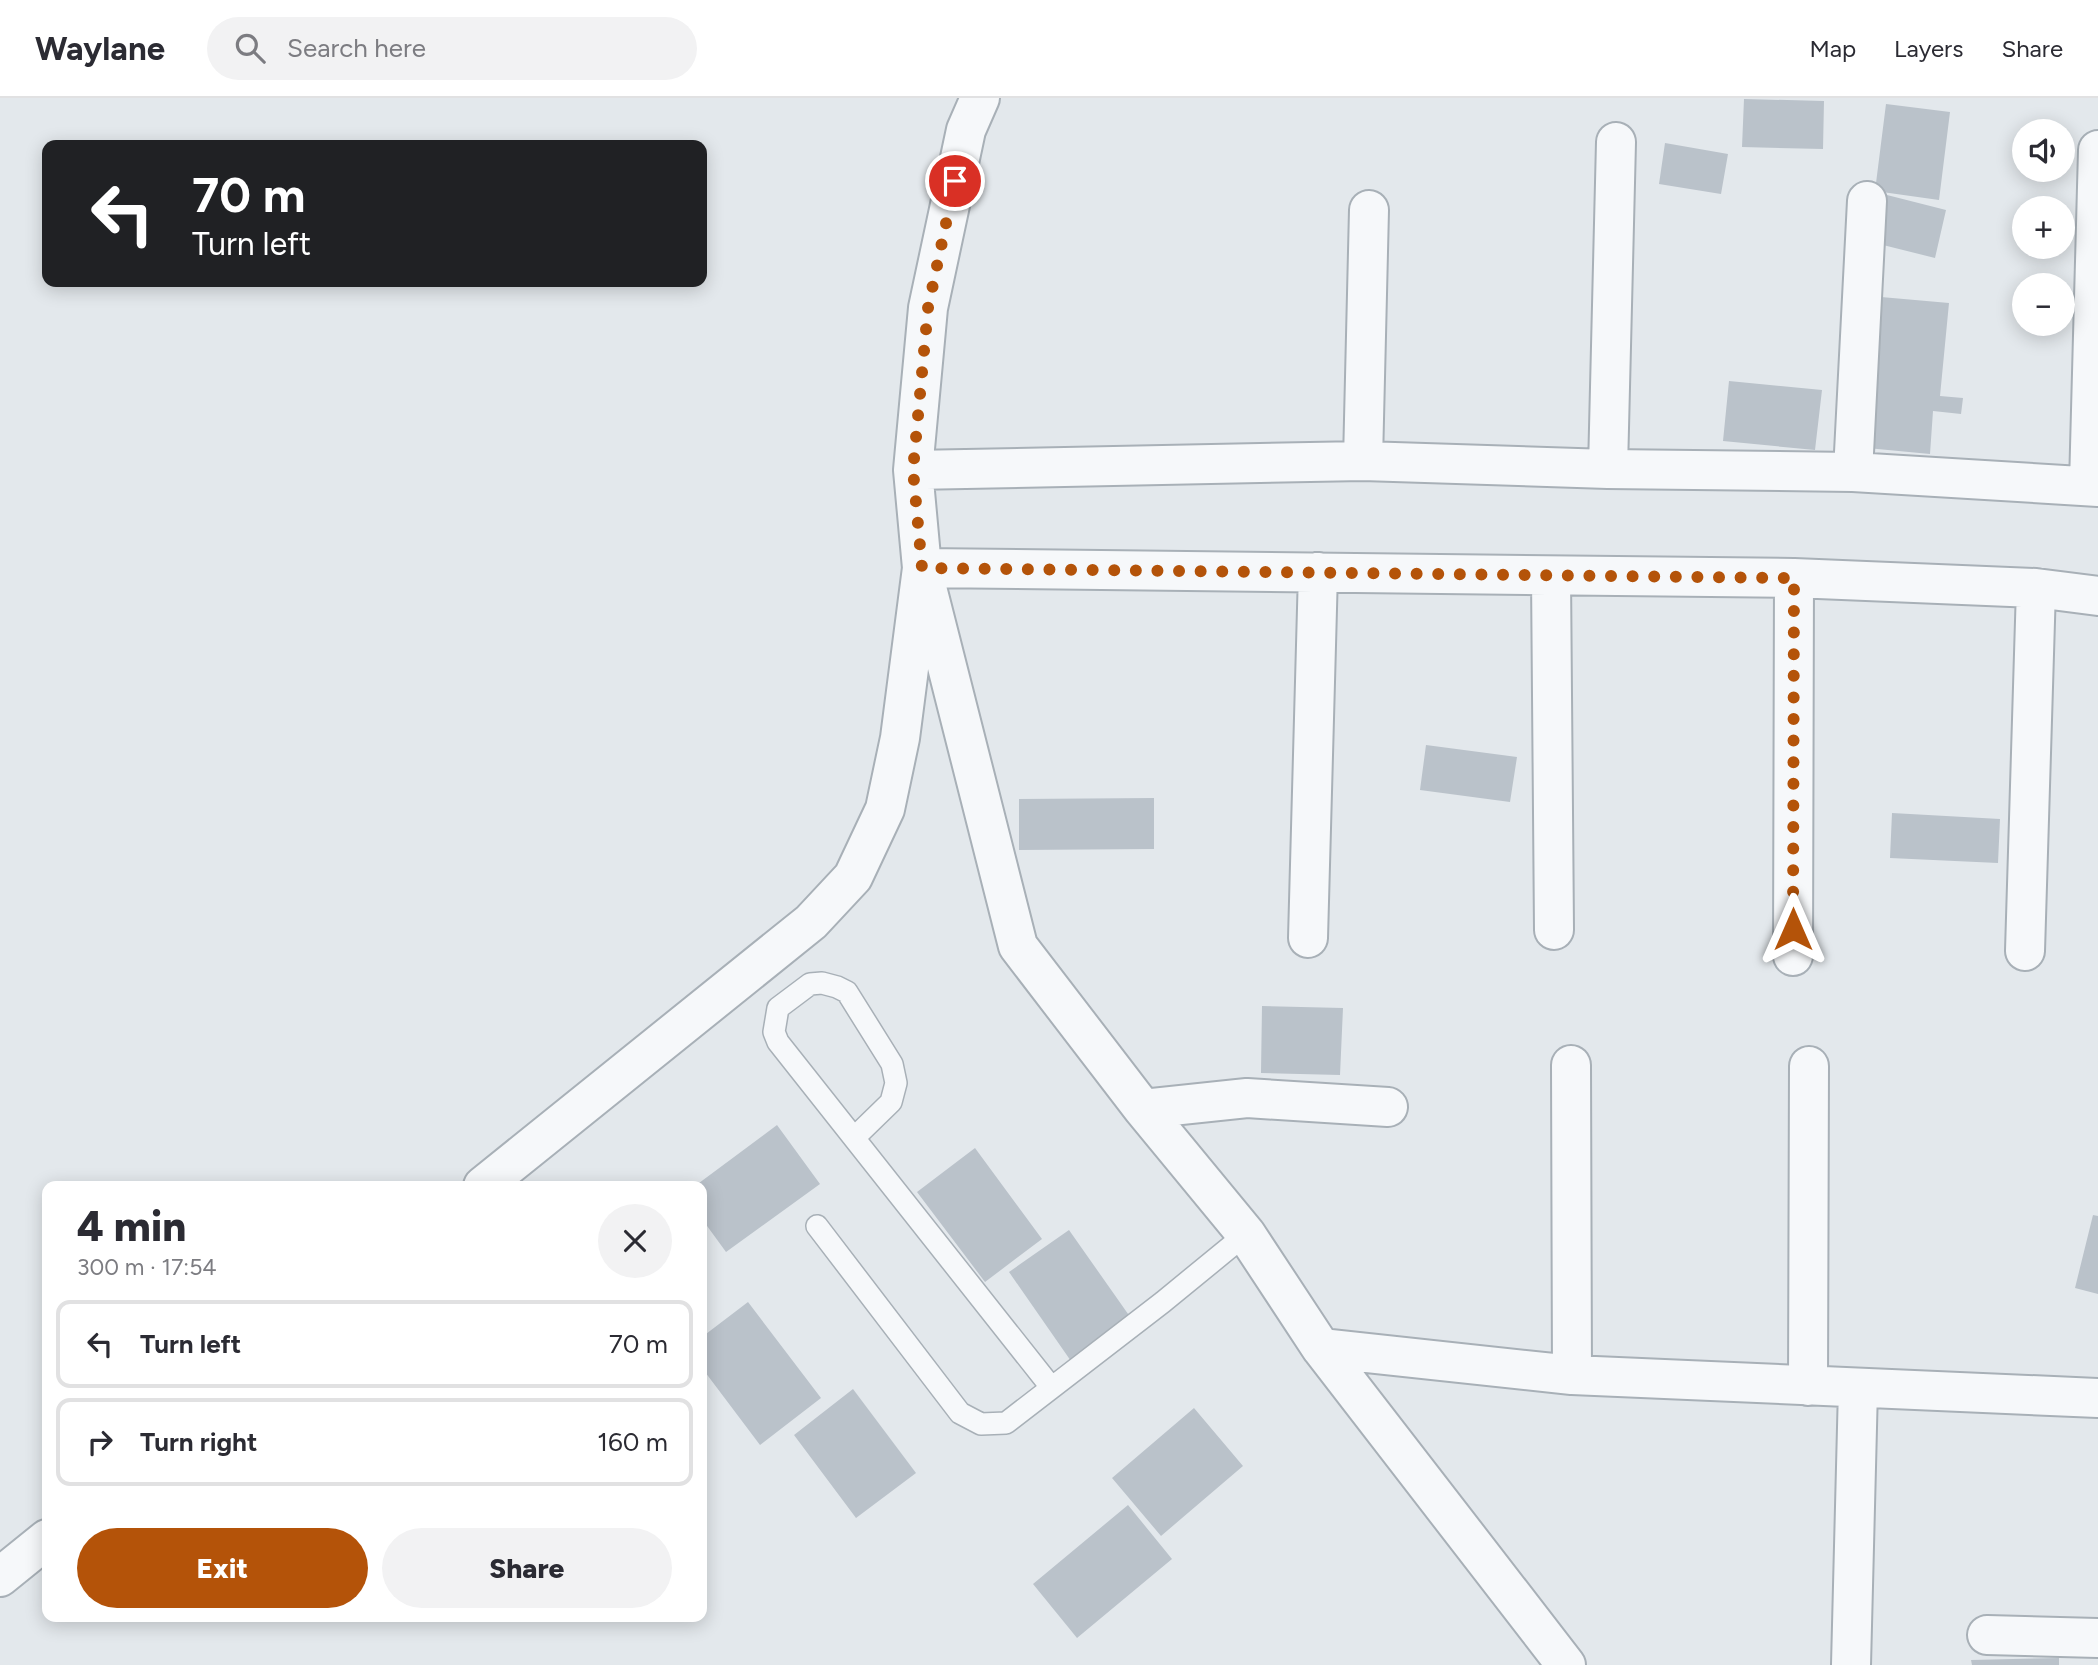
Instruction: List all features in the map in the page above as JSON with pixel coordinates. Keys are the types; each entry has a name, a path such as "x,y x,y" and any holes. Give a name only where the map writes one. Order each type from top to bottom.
{"street":[{"path":"980,98 966,130 928,308 913,470 922,568 1018,946 1143,1109 1246,1234 1321,1348 1566,1665"},
{"path":"1608,469 1616,142"},
{"path":"913,470 1363,461 1608,469 1853,472 2094,486 2098,150"},
{"path":"1853,472 1867,201"},
{"path":"1363,461 1370,210"},
{"path":"922,568 1794,578 2036,588 2098,596"},
{"path":"489,1181 811,922 853,877 885,809 900,738 922,568"},
{"path":"1308,938 1318,572"},
{"path":"1551,576 1554,930"},
{"path":"1793,956 1794,578"},
{"path":"2025,951 2036,588"},
{"path":"1571,1065 1572,1375"},
{"path":"1808,1386 1809,1066"},
{"path":"1143,1109 1247,1098 1388,1107"},
{"path":"1321,1348 1572,1375 2098,1398"},
{"path":"1851,1665 1858,1388"},
{"path":"0,1577 42,1543"},
{"path":"1987,1635 2098,1638"}],"lane":[{"path":"854,1138 891,1102 896,1083 892,1064 846,992 822,983 810,984 778,1008 774,1032 778,1042 1051,1387"},
{"path":"817,1226 960,1413 981,1424 1006,1423 1246,1234"}],"building":[{"path":"1744,99 1824,101 1823,149 1742,147"},
{"path":"1886,104 1950,112 1939,200 1875,191"},
{"path":"1665,143 1728,154 1721,194 1659,184"},
{"path":"1883,194 1946,210 1935,258 1871,242"},
{"path":"1881,297 1949,303 1940,396 1963,398 1961,414 1933,411 1930,454 1867,448"},
{"path":"1729,381 1822,390 1815,450 1723,441"},
{"path":"1426,745 1517,757 1510,802 1420,790"},
{"path":"1154,798 1154,849 1019,850 1019,799"},
{"path":"1892,813 2000,819 1998,863 1890,858"},
{"path":"1262,1006 1343,1008 1340,1075 1261,1073"},
{"path":"777,1125 820,1184 726,1252 707,1226 707,1181 702,1181"},
{"path":"975,1148 1042,1239 985,1282 917,1192"},
{"path":"2093,1215 2098,1216 2098,1294 2075,1288"},
{"path":"1069,1230 1133,1321 1073,1364 1009,1272"},
{"path":"748,1302 821,1398 760,1445 707,1375 707,1333"},
{"path":"853,1389 916,1473 856,1518 794,1435"},
{"path":"1194,1408 1243,1466 1161,1536 1112,1478"},
{"path":"1128,1505 1172,1559 1077,1638 1033,1584"},
{"path":"2059,1658 2059,1665 1972,1665 1971,1660"}],"route":[{"path":"955,181 928,308 913,470 922,568 1794,578 1793,929"}]}
